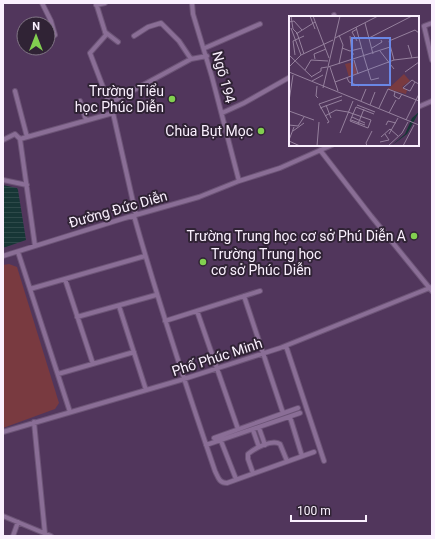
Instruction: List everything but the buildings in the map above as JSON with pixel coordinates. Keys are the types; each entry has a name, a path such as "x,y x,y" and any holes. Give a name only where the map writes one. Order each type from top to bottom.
{"street":[{"path":"42,3 48,16"},
{"path":"104,3 96,4 106,35 90,53 110,102 135,215 156,295 206,445 220,480 222,483 227,483 314,452"},
{"name":"Ngõ 194","path":"192,3 193,14 205,48 239,181"},
{"path":"134,36 148,27 161,23 179,41 191,59"},
{"path":"432,23 424,26 432,60"},
{"path":"205,48 260,24"},
{"path":"105,32 118,42"},
{"path":"110,102 191,59 207,56"},
{"path":"222,113 244,103 289,78"},
{"path":"15,91 27,137"},
{"path":"80,101 86,120"},
{"path":"419,108 431,103"},
{"path":"20,139 113,113"},
{"path":"3,140 15,134 20,139 35,246"},
{"name":"Đường Đức Diễn","path":"3,256 135,215 199,197 239,181 280,168 330,146"},
{"path":"320,150 371,216 431,289"},
{"path":"3,180 26,185"},
{"path":"18,252 70,412"},
{"path":"30,289 145,256"},
{"path":"65,279 92,364"},
{"name":"Phố Phúc Minh","path":"3,432 184,379 286,346 431,289"},
{"path":"165,321 260,291"},
{"path":"77,317 156,295"},
{"path":"244,296 284,413"},
{"path":"119,306 146,390"},
{"path":"197,311 238,429"},
{"path":"286,346 324,462"},
{"path":"58,374 134,352"},
{"path":"214,438 298,408"},
{"path":"206,445 300,413"},
{"path":"290,417 302,456"},
{"path":"34,422 45,534"},
{"path":"259,428 265,445"},
{"path":"253,430 260,447"},
{"path":"221,441 236,480"},
{"path":"253,473 248,459 248,454 265,445 274,442 280,444 287,461"},
{"path":"3,516 51,536"},
{"path":"13,536 18,522"}],"shaded area":[{"path":"3,185 17,188 18,190 26,240 3,248"},
{"path":"9,264 17,267 59,403 55,409 3,428 3,265"}],"place":[{"name":"Trường Tiểu học Phúc Diễn","path":"172,99"},
{"name":"Chùa Bụt Mọc","path":"261,131"},
{"name":"Trường Trung học cơ sở Phú Diễn A","path":"414,236"},
{"name":"Trường Trung học cơ sở Phúc Diễn","path":"203,262"}]}
